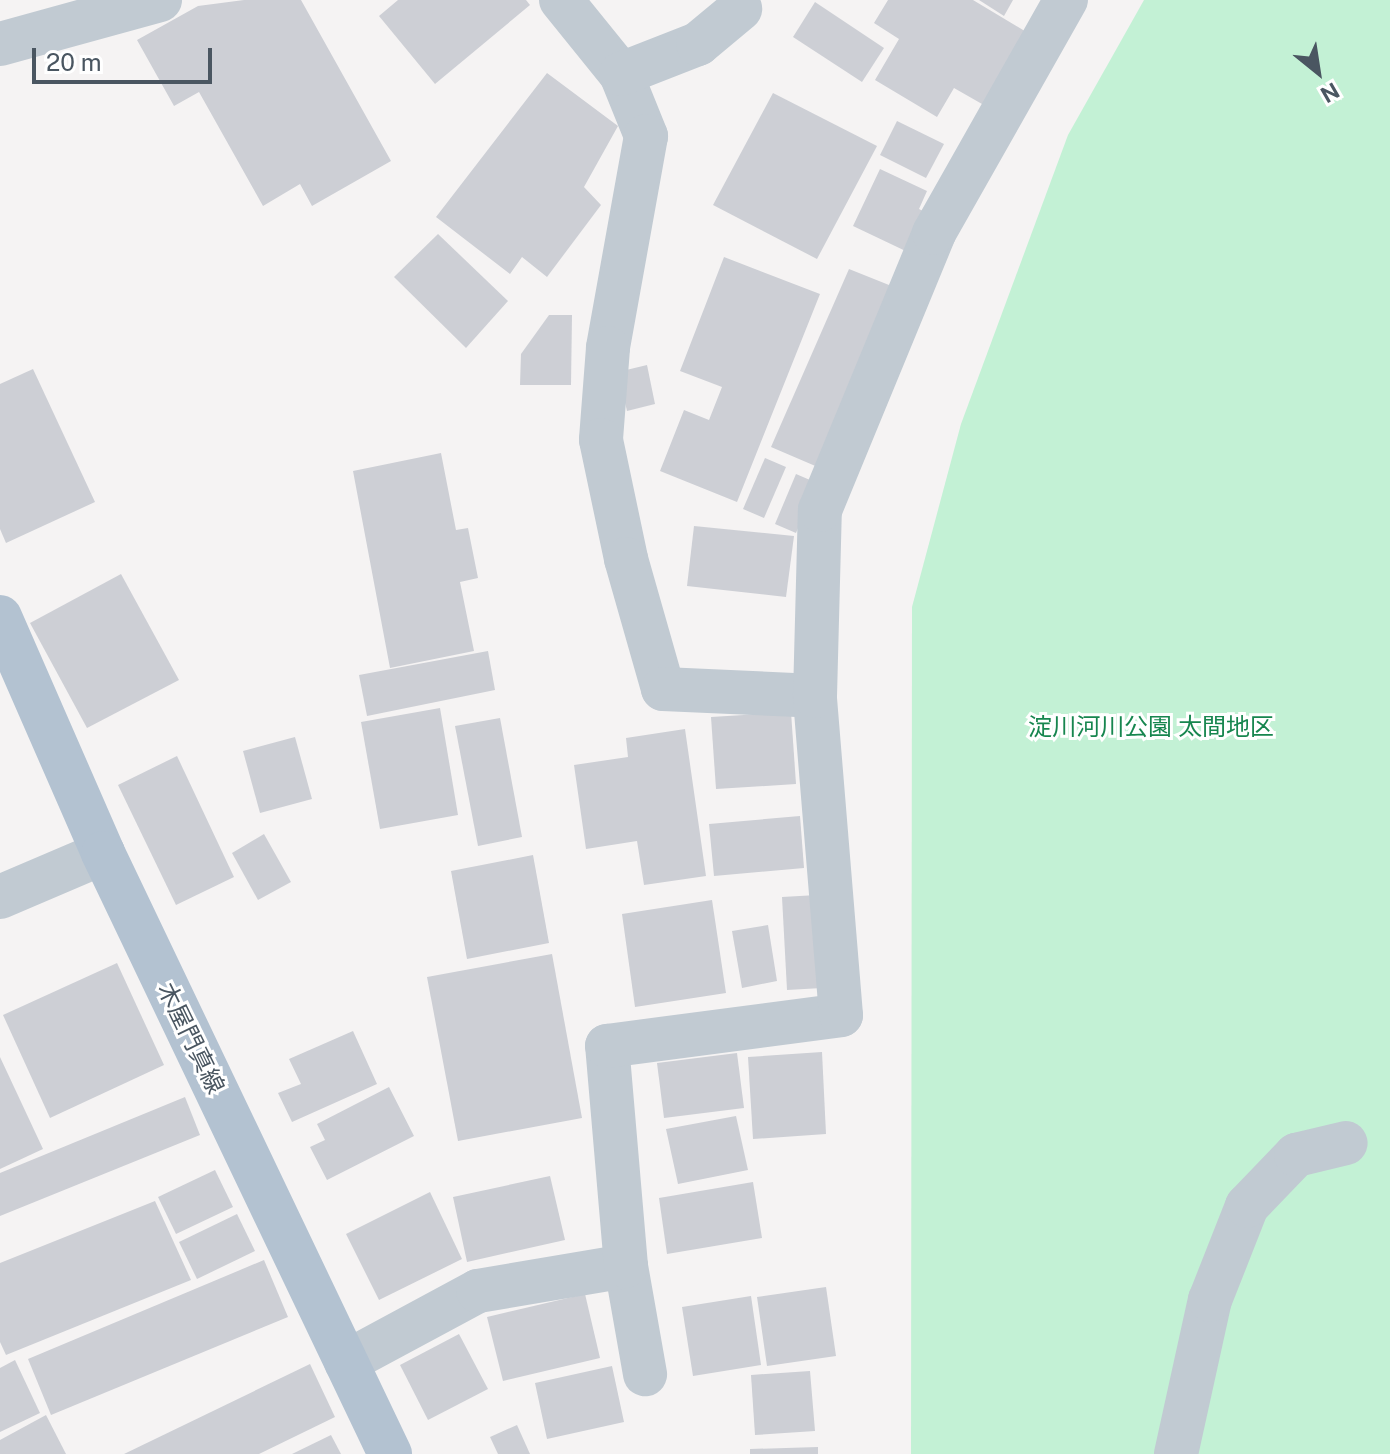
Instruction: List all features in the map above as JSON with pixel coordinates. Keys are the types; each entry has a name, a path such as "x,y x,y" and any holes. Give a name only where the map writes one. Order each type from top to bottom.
{"main road":[{"name":"木屋門真線","path":"0,617 103,853 390,1454"}],"street":[{"path":"0,44 160,0"},
{"path":"561,0 621,74 646,136 608,348 601,440 626,559 663,689 815,696"},
{"path":"645,1374 626,1266 607,1046 841,1015 815,696 820,510 934,233 1066,0"},
{"path":"621,74 698,44 740,9"},
{"path":"0,897 103,853"},
{"path":"1176,1454 1210,1300 1247,1206 1296,1155 1346,1143"},
{"path":"346,1362 478,1291 626,1266"}],"green space":[{"name":"淀川河川公園 太間地区","path":"1144,0 1390,0 1390,1454 911,1454 912,607 961,424 1068,135"}],"building":[{"path":"244,0 301,0 391,161 312,206 300,184 263,206 199,92 174,106 137,40 198,6"},
{"path":"398,0 526,0 530,5 435,84 379,16"},
{"path":"888,0 973,0 1033,36 989,108 954,88 937,117 875,80 899,39 874,23"},
{"path":"979,0 1013,0 1004,16"},
{"path":"815,2 884,48 862,82 793,37"},
{"path":"547,73 618,126 584,187 601,205 547,277 522,257 510,274 436,217"},
{"path":"773,93 877,146 817,259 713,205"},
{"path":"897,121 944,144 926,178 880,155"},
{"path":"880,169 927,191 919,209 933,216 914,255 853,226"},
{"path":"438,234 508,301 466,348 394,277"},
{"path":"724,257 820,294 737,502 660,471 684,410 709,420 722,387 680,371"},
{"path":"849,269 899,289 820,468 771,447"},
{"path":"549,315 572,315 571,385 520,385 521,354"},
{"path":"647,365 655,404 627,411 618,372"},
{"path":"33,369 95,502 6,543 0,529 0,384"},
{"path":"441,453 456,530 468,528 478,578 460,582 474,651 390,668 353,471"},
{"path":"765,458 786,467 764,518 743,509"},
{"path":"796,474 817,483 796,533 775,524"},
{"path":"694,526 794,536 786,597 687,586"},
{"path":"121,574 179,680 87,728 30,623"},
{"path":"488,651 495,690 367,716 359,675"},
{"path":"440,708 458,815 380,829 361,722"},
{"path":"791,712 796,784 716,789 711,717"},
{"path":"500,718 522,837 478,846 455,726"},
{"path":"685,729 706,876 644,885 637,841 586,849 574,765 628,757 626,738"},
{"path":"295,737 312,799 260,813 243,751"},
{"path":"177,756 234,877 176,905 118,785"},
{"path":"800,816 804,868 714,876 709,824"},
{"path":"264,834 291,882 258,900 232,853"},
{"path":"533,855 549,943 467,959 451,871"},
{"path":"817,895 822,988 787,990 782,897"},
{"path":"712,900 726,993 635,1007 622,914"},
{"path":"768,925 777,981 742,988 732,931"},
{"path":"552,954 582,1118 458,1141 427,977"},
{"path":"117,963 164,1065 50,1118 3,1015"},
{"path":"353,1031 377,1084 292,1122 278,1093 301,1084 289,1059"},
{"path":"822,1052 826,1134 753,1139 748,1057"},
{"path":"737,1053 744,1108 664,1118 657,1063"},
{"path":"0,1057 43,1149 0,1169"},
{"path":"389,1087 414,1136 327,1180 310,1147 325,1140 317,1124"},
{"path":"185,1097 200,1135 0,1216 0,1173"},
{"path":"736,1116 748,1170 678,1184 666,1129"},
{"path":"215,1170 233,1207 176,1234 158,1197"},
{"path":"550,1176 565,1240 467,1262 453,1197"},
{"path":"753,1182 762,1238 667,1254 659,1198"},
{"path":"430,1192 462,1259 379,1300 346,1234"},
{"path":"155,1201 191,1280 6,1355 0,1342 0,1263"},
{"path":"237,1214 255,1251 197,1279 179,1242"},
{"path":"264,1260 288,1317 51,1415 28,1359"},
{"path":"826,1287 836,1356 767,1366 757,1297"},
{"path":"585,1294 600,1358 503,1381 487,1317"},
{"path":"751,1296 761,1365 693,1376 682,1307"},
{"path":"459,1334 488,1389 428,1420 400,1365"},
{"path":"15,1360 40,1413 0,1432 0,1368"},
{"path":"310,1364 335,1417 259,1454 124,1454"},
{"path":"612,1366 624,1422 547,1439 535,1383"},
{"path":"810,1371 815,1431 755,1435 751,1375"},
{"path":"46,1415 66,1454 0,1454 0,1440"},
{"path":"517,1425 530,1454 498,1454 490,1437"},
{"path":"331,1435 341,1454 292,1454"},
{"path":"818,1447 818,1454 750,1454 750,1449"}]}
